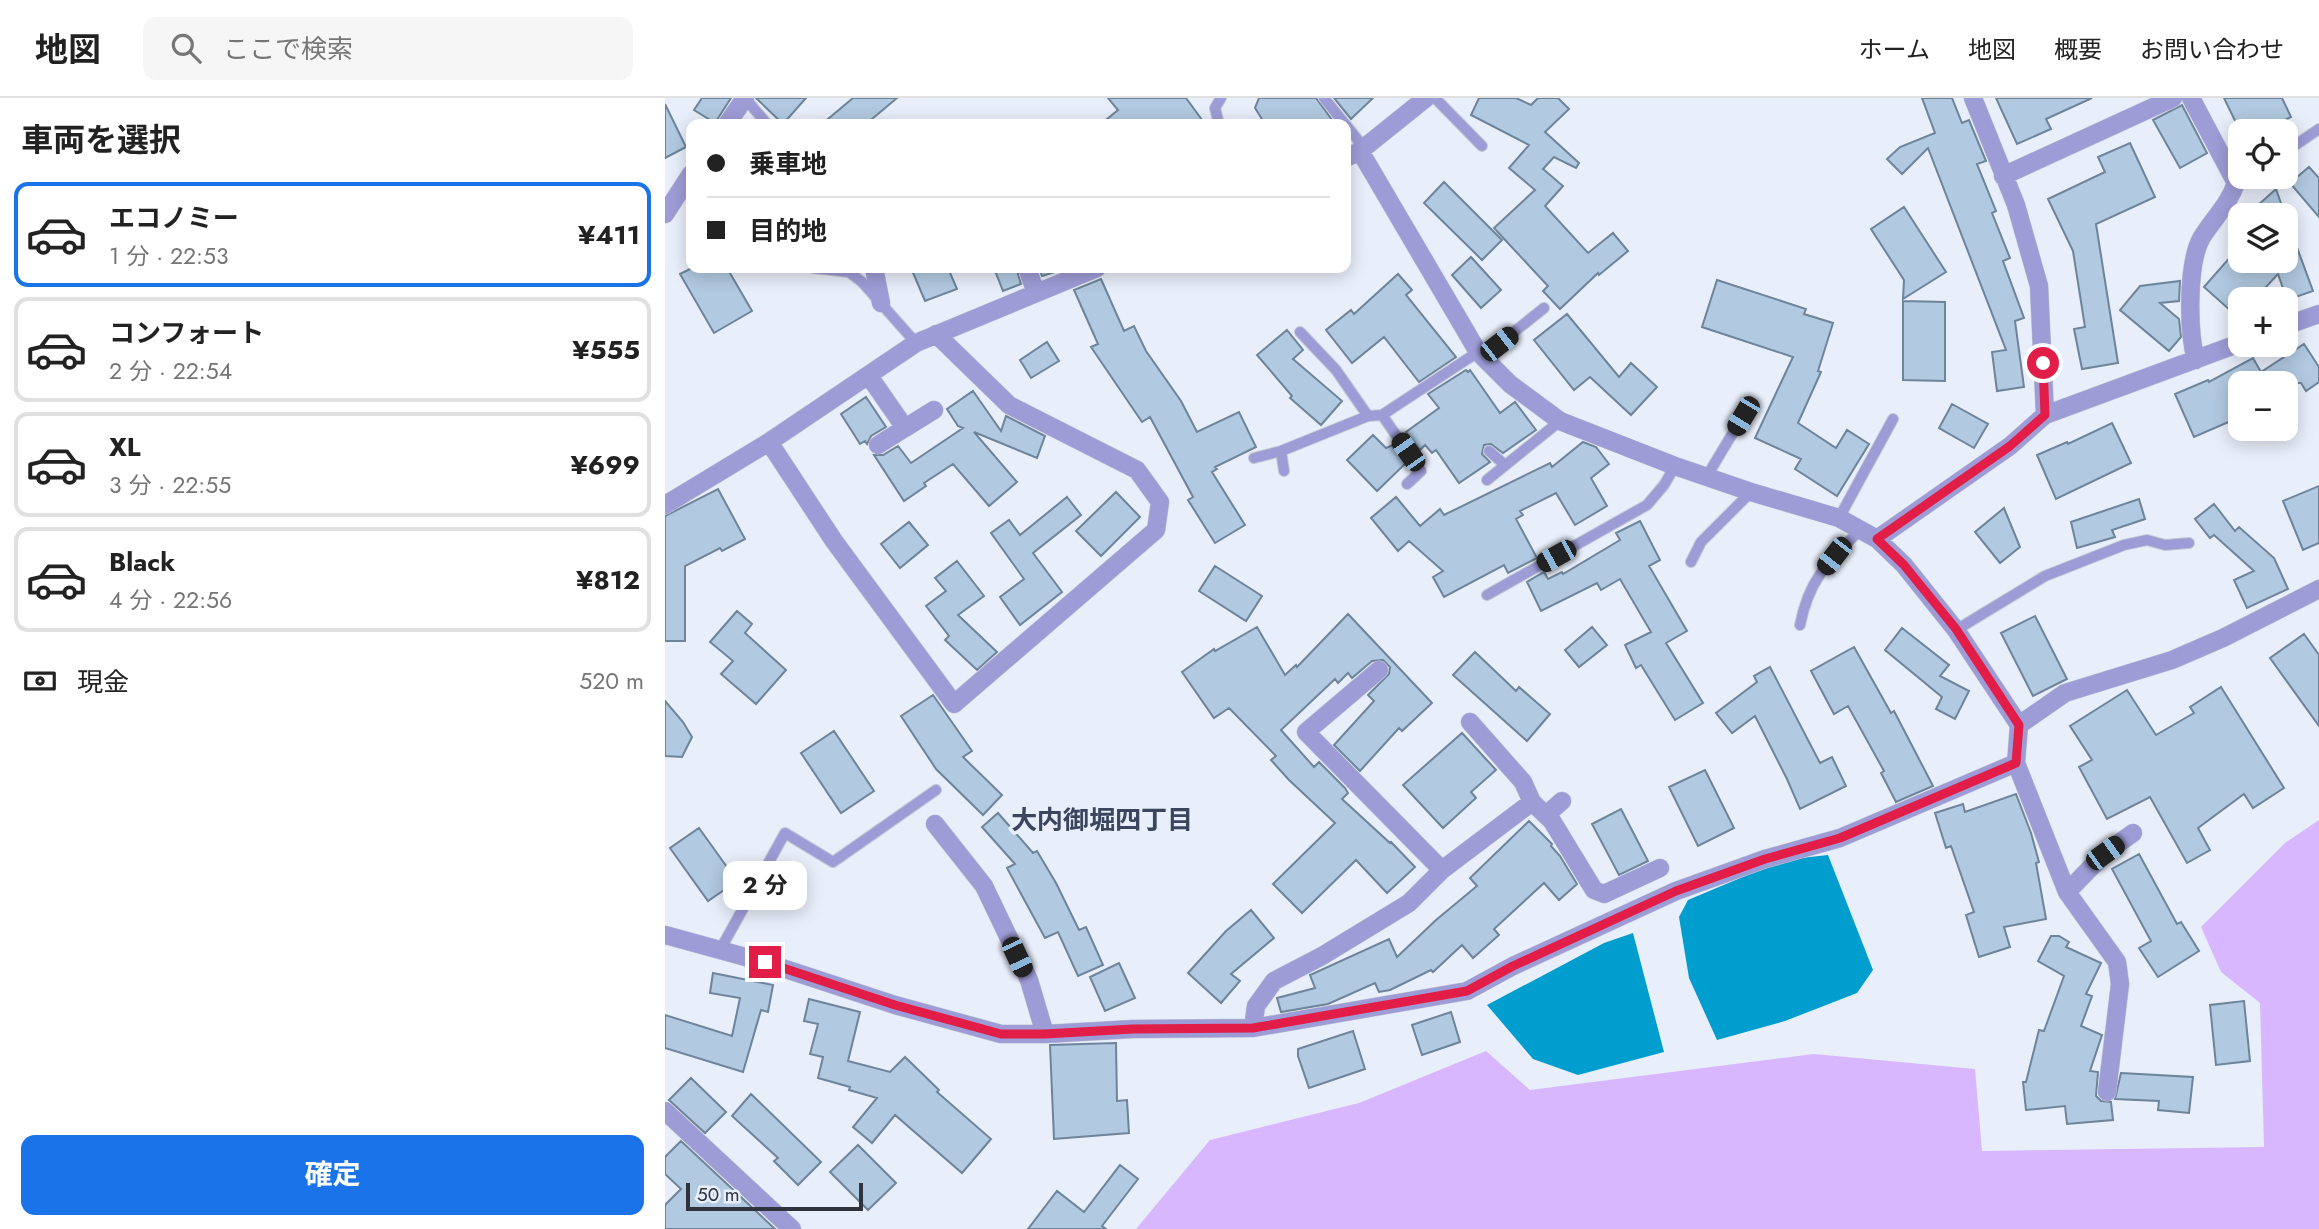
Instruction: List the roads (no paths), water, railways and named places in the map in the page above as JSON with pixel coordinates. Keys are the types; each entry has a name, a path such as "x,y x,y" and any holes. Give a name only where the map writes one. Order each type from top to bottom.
{"street":[{"path":"730,119 745,98"},
{"path":"1426,98 1353,155 1478,352 1510,384 1560,421 1675,466 1839,518 1877,539 1904,565 1956,629 2019,725 2016,763 2067,892 2117,962 2120,984 2107,1092"},
{"path":"1973,98 2016,205 2039,286 2045,415"},
{"path":"2003,176 2173,98"},
{"path":"2191,98 2228,156"},
{"path":"667,208 686,181"},
{"path":"2196,359 2190,341 2192,268 2200,240 2237,189"},
{"path":"875,273 881,303"},
{"path":"1029,273 1036,293"},
{"path":"665,505 769,442 916,343 1085,273"},
{"path":"2298,321 2319,314"},
{"path":"769,442 834,541 954,704 1156,530 1160,502 1137,470 1009,405 936,334"},
{"path":"1877,539 2010,446 2045,415 2228,347"},
{"path":"869,376 905,428"},
{"path":"878,445 934,410"},
{"path":"2019,725 2065,693 2172,660 2223,638 2319,589"},
{"path":"1380,670 1306,733 1442,870"},
{"path":"1470,722 1523,782 1532,802 1552,821 1594,890 1605,894 1660,868"},
{"path":"665,935 765,962 895,1005 1001,1034 1253,1028 1467,991 1513,966 1676,891 1765,859 1840,838 2016,763"},
{"path":"1546,815 1562,801"},
{"path":"1253,1028 1256,1006 1274,981 1322,956 1409,903 1442,870 1532,802"},
{"path":"935,824 984,886 1028,980 1045,1034"},
{"path":"2067,892 2105,853 2133,833"},
{"path":"665,1111 792,1229"}],"lane":[{"path":"745,98 763,119"},
{"path":"1218,119 1215,108 1221,98"},
{"path":"1324,98 1340,119"},
{"path":"1435,98 1482,146"},
{"path":"2298,143 2319,129"},
{"path":"1351,132 1358,141 1353,155"},
{"path":"850,273 862,282 916,343"},
{"path":"1254,458 1281,451 1368,416 1382,415 1478,352 1499,344 1545,308"},
{"path":"1300,332 1336,370 1368,416"},
{"path":"1382,415 1421,471 1407,484"},
{"path":"1707,475 1743,416"},
{"path":"1839,518 1893,419"},
{"path":"1486,480 1560,421"},
{"path":"1281,451 1284,471"},
{"path":"1489,451 1505,465"},
{"path":"1487,595 1647,505 1664,485 1675,466"},
{"path":"1691,562 1701,542 1751,492"},
{"path":"1800,625 1804,604 1813,582 1860,530"},
{"path":"1956,629 2045,576 2124,545 2147,540 2165,545 2189,543"},
{"path":"720,950 785,833 833,862 936,790"}],"water":[{"path":"1828,855 1873,970 1857,993 1785,1021 1717,1040 1689,978 1679,917 1688,900 1783,860"},
{"path":"1633,933 1664,1052 1578,1075 1533,1059 1487,1005 1604,943"}],"district":[{"name":"大内御堀四丁目","path":"1102,820"}]}
